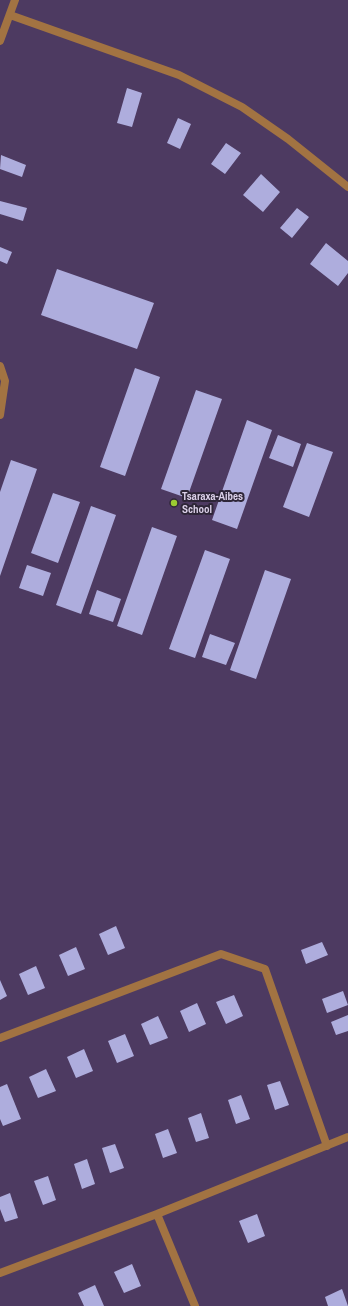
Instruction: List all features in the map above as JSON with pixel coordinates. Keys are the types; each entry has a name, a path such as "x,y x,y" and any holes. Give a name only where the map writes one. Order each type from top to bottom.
{"street":[{"path":"0,41 15,0"},
{"path":"10,15 179,75 242,107 288,139 348,187"},
{"path":"0,366 5,381 0,415"},
{"path":"0,1038 221,954 265,969 327,1146"},
{"path":"0,1273 157,1214 348,1137"},
{"path":"157,1214 195,1306"}],"building":[{"path":"127,88 142,93 132,127 117,123"},
{"path":"178,118 191,124 180,149 167,143"},
{"path":"226,143 241,153 225,174 211,164"},
{"path":"1,155 26,165 22,177 0,169"},
{"path":"261,174 280,192 263,212 243,195"},
{"path":"0,201 27,208 23,221 0,214"},
{"path":"297,208 309,217 292,238 280,228"},
{"path":"326,243 348,261 348,273 338,286 310,264"},
{"path":"0,247 12,252 7,264 0,261"},
{"path":"57,269 154,303 137,349 41,315"},
{"path":"135,368 160,377 125,476 100,467"},
{"path":"196,390 222,399 187,498 161,489"},
{"path":"247,420 272,430 237,529 212,520"},
{"path":"278,435 301,444 293,467 269,458"},
{"path":"307,443 333,452 309,517 283,507"},
{"path":"11,460 37,469 0,576 0,492"},
{"path":"53,493 80,502 58,563 31,553"},
{"path":"91,506 116,515 81,614 56,605"},
{"path":"152,527 177,536 142,635 117,626"},
{"path":"205,550 230,559 195,658 169,649"},
{"path":"27,565 51,573 43,596 19,588"},
{"path":"265,570 291,579 256,679 230,670"},
{"path":"97,590 121,599 113,622 89,614"},
{"path":"210,634 235,643 226,665 202,657"},
{"path":"116,926 125,948 108,955 99,934"},
{"path":"322,942 328,955 306,964 301,950"},
{"path":"76,947 85,969 68,976 59,955"},
{"path":"36,966 45,988 28,995 19,974"},
{"path":"0,980 7,996 0,1000"},
{"path":"343,991 348,1005 327,1013 322,999"},
{"path":"234,995 243,1016 226,1024 216,1002"},
{"path":"197,1003 206,1024 189,1032 180,1011"},
{"path":"348,1015 348,1031 336,1035 331,1022"},
{"path":"158,1016 168,1038 150,1045 141,1024"},
{"path":"125,1034 134,1056 117,1063 108,1041"},
{"path":"84,1049 93,1071 76,1078 67,1057"},
{"path":"46,1069 56,1091 38,1098 29,1077"},
{"path":"280,1081 289,1105 275,1110 267,1085"},
{"path":"7,1084 21,1119 3,1126 0,1119 0,1087"},
{"path":"241,1095 250,1119 236,1124 228,1100"},
{"path":"201,1113 209,1138 196,1142 188,1118"},
{"path":"168,1129 177,1153 163,1158 155,1134"},
{"path":"115,1144 124,1168 110,1173 102,1148"},
{"path":"87,1159 95,1184 82,1189 74,1164"},
{"path":"48,1176 56,1200 43,1205 34,1181"},
{"path":"10,1193 18,1218 5,1222 0,1209 0,1197"},
{"path":"257,1214 265,1236 248,1243 239,1221"},
{"path":"132,1264 141,1286 124,1293 114,1272"},
{"path":"95,1285 104,1306 84,1306 78,1293"},
{"path":"342,1289 348,1306 328,1306 325,1297"}],"place":[{"name":"Tsaraxa-Aibes School","path":"174,503"}]}
